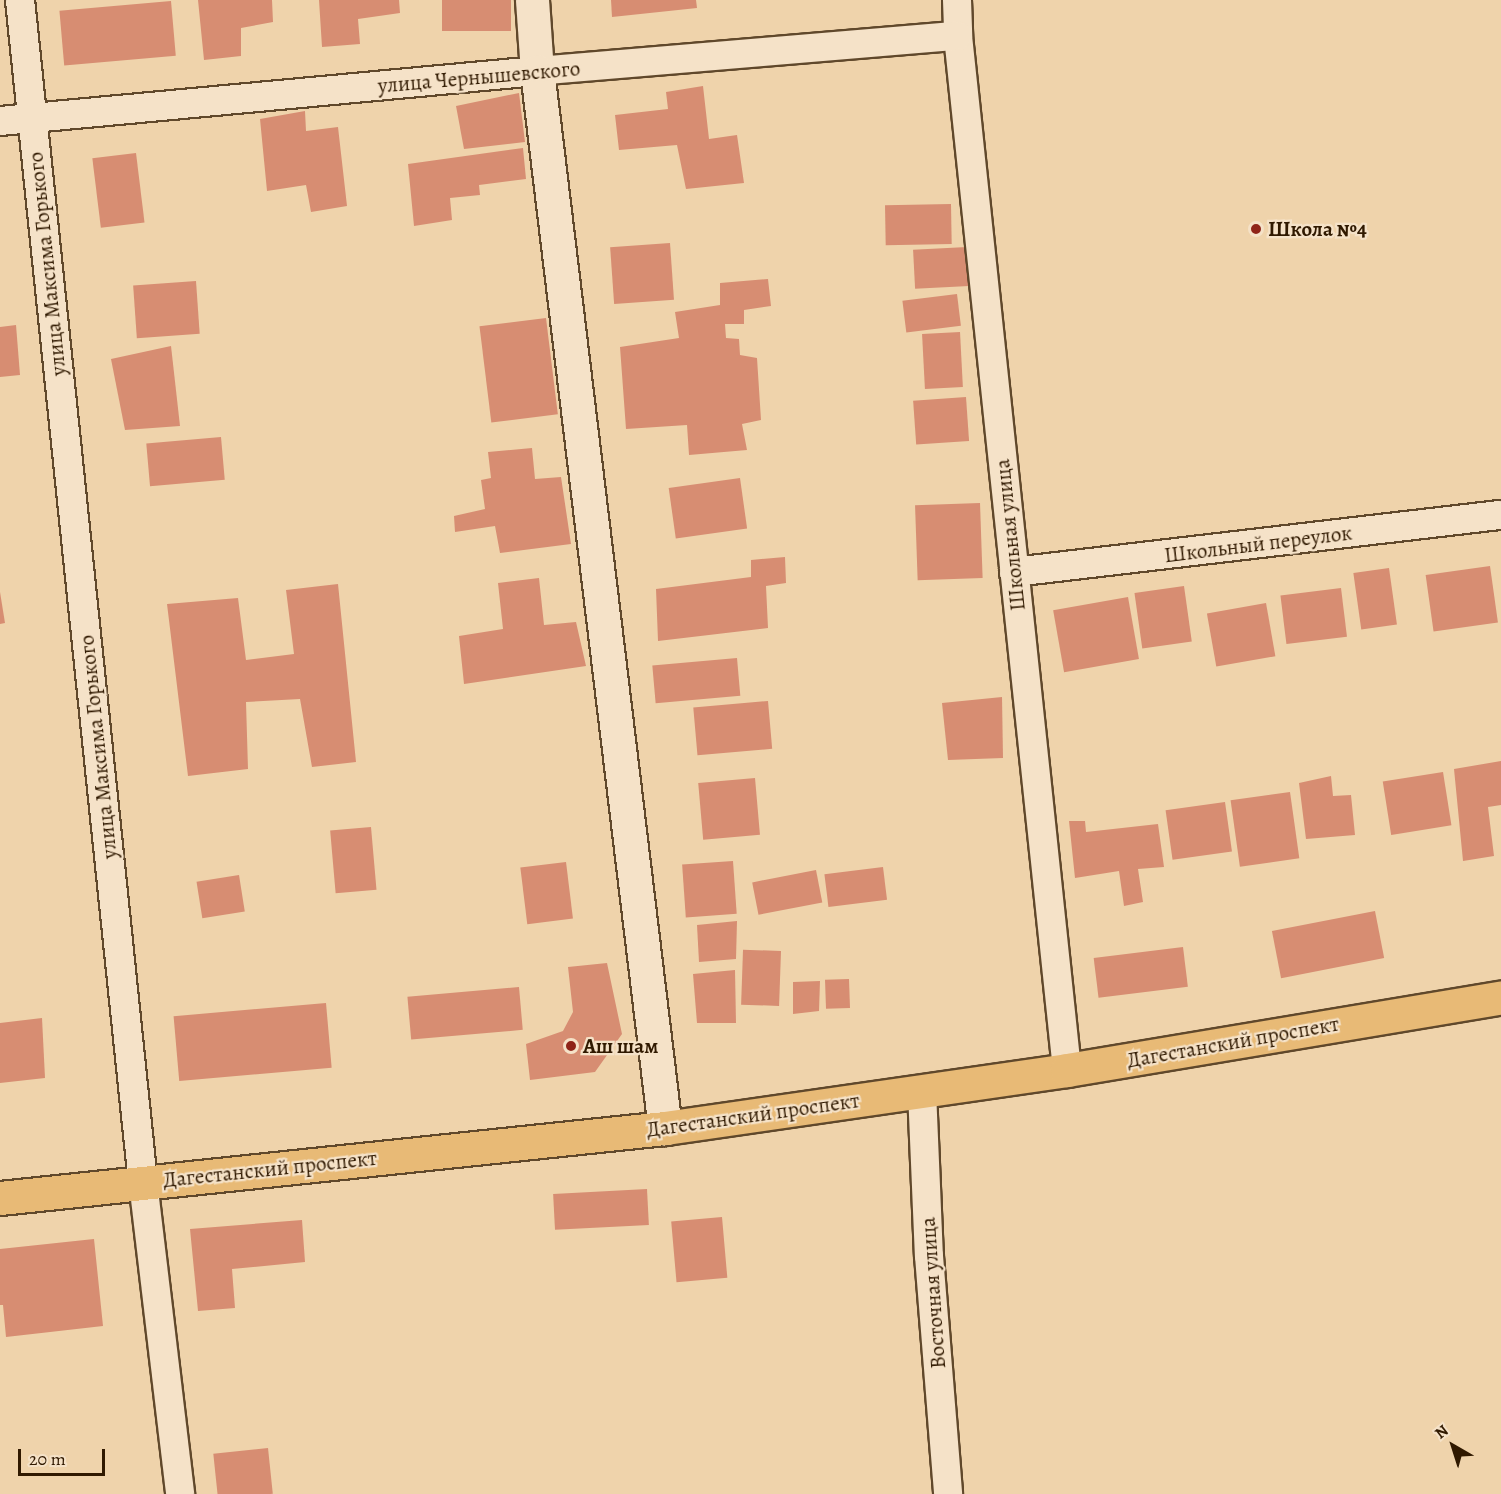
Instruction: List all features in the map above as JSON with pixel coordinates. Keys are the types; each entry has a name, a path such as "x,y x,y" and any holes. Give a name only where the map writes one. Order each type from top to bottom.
{"highway":[{"name":"Дагестанский проспект","path":"0,1198 665,1128 1067,1070 1501,997"}],"street":[{"name":"улица Максима Горького","path":"20,0 143,1182 180,1494"},
{"path":"532,0 537,71 665,1128"},
{"name":"Школьная улица","path":"957,0 958,36 1067,1070"},
{"name":"улица Чернышевского","path":"0,121 537,71 958,36"},
{"name":"Школьный переулок","path":"1014,572 1501,515"},
{"name":"Восточная улица","path":"922,1091 929,1256 948,1494"}],"building":[{"path":"198,0 272,0 273,22 241,28 241,56 204,60"},
{"path":"319,0 399,0 400,13 358,19 360,44 322,47"},
{"path":"442,0 511,0 511,31 442,31"},
{"path":"611,0 696,0 697,8 612,17"},
{"path":"171,1 176,56 64,66 59,11"},
{"path":"703,86 709,139 737,135 744,183 686,189 677,145 619,150 615,115 668,109 666,92"},
{"path":"519,93 525,142 464,149 456,106"},
{"path":"305,111 306,131 338,127 347,206 311,212 306,185 267,191 260,119"},
{"path":"523,148 526,179 479,185 480,195 450,198 452,220 414,226 408,164"},
{"path":"136,153 145,222 101,228 92,158"},
{"path":"951,204 952,244 886,245 885,205"},
{"path":"670,243 674,300 614,304 610,247"},
{"path":"967,247 969,286 915,289 913,250"},
{"path":"768,279 771,306 744,310 744,324 725,324 726,338 739,339 740,355 757,358 761,420 742,424 747,450 689,455 687,425 626,429 620,347 679,338 675,312 720,305 720,283"},
{"path":"196,281 200,334 137,338 133,285"},
{"path":"957,294 961,326 906,332 902,301"},
{"path":"546,318 558,414 491,422 479,326"},
{"path":"16,325 20,375 0,377 0,327"},
{"path":"960,332 963,387 925,389 922,334"},
{"path":"171,346 180,426 125,430 111,359"},
{"path":"966,397 969,441 916,445 913,401"},
{"path":"221,437 225,480 150,486 146,444"},
{"path":"532,448 535,479 561,477 571,544 500,553 495,526 455,532 454,516 485,509 481,480 491,478 488,452"},
{"path":"740,478 747,529 676,539 669,488"},
{"path":"980,503 983,578 918,580 915,505"},
{"path":"785,557 786,583 766,586 768,628 658,641 656,589 751,577 751,560"},
{"path":"1490,566 1498,622 1434,631 1426,575"},
{"path":"1389,568 1397,624 1361,629 1353,573"},
{"path":"539,578 544,625 576,622 586,666 464,684 459,636 503,629 498,583"},
{"path":"338,584 356,762 312,767 300,699 246,702 248,769 188,776 167,604 238,598 246,660 294,654 286,590"},
{"path":"1184,586 1192,641 1142,648 1134,593"},
{"path":"1341,588 1347,637 1286,644 1280,595"},
{"path":"0,592 5,623 0,624"},
{"path":"1128,597 1139,659 1064,672 1053,610"},
{"path":"1266,603 1275,656 1216,667 1207,613"},
{"path":"737,658 740,696 656,703 652,665"},
{"path":"1002,697 1003,758 948,760 942,703"},
{"path":"768,701 772,749 697,755 693,708"},
{"path":"1501,761 1501,805 1488,807 1494,856 1463,861 1454,769"},
{"path":"1443,772 1451,825 1391,835 1383,782"},
{"path":"1331,776 1333,796 1351,795 1355,835 1306,839 1299,783"},
{"path":"755,778 760,835 703,840 698,783"},
{"path":"1290,792 1299,858 1240,867 1231,800"},
{"path":"1225,802 1232,852 1173,860 1166,810"},
{"path":"1069,821 1085,821 1086,832 1158,824 1164,867 1138,869 1143,902 1124,906 1119,871 1075,878"},
{"path":"371,827 376,890 336,893 330,831"},
{"path":"733,861 737,914 686,917 682,865"},
{"path":"566,862 573,919 527,924 520,868"},
{"path":"883,867 887,900 828,907 824,874"},
{"path":"816,870 822,902 758,915 752,882"},
{"path":"239,875 245,912 202,918 197,882"},
{"path":"1375,911 1384,958 1281,978 1272,931"},
{"path":"737,921 736,959 699,962 697,925"},
{"path":"1183,947 1188,987 1099,998 1094,958"},
{"path":"743,950 781,951 779,1006 741,1005"},
{"path":"607,963 622,1034 595,1072 530,1080 526,1044 563,1031 573,1012 568,967"},
{"path":"735,970 736,1023 697,1023 693,974"},
{"path":"849,979 850,1008 826,1009 825,980"},
{"path":"820,981 819,1011 793,1014 793,982"},
{"path":"519,987 523,1030 411,1040 407,997"},
{"path":"326,1003 332,1068 179,1081 174,1016"},
{"path":"42,1018 45,1078 0,1083 0,1023"},
{"path":"647,1189 649,1225 555,1230 553,1194"},
{"path":"722,1217 727,1278 677,1282 671,1221"},
{"path":"302,1220 305,1262 232,1269 235,1308 198,1311 190,1229"},
{"path":"94,1239 103,1326 6,1337 3,1305 0,1305 0,1249"},
{"path":"268,1448 273,1494 218,1494 213,1454"}],"place":[{"name":"Школа №4","path":"1256,229"},
{"name":"Аш шам","path":"571,1046"}]}
